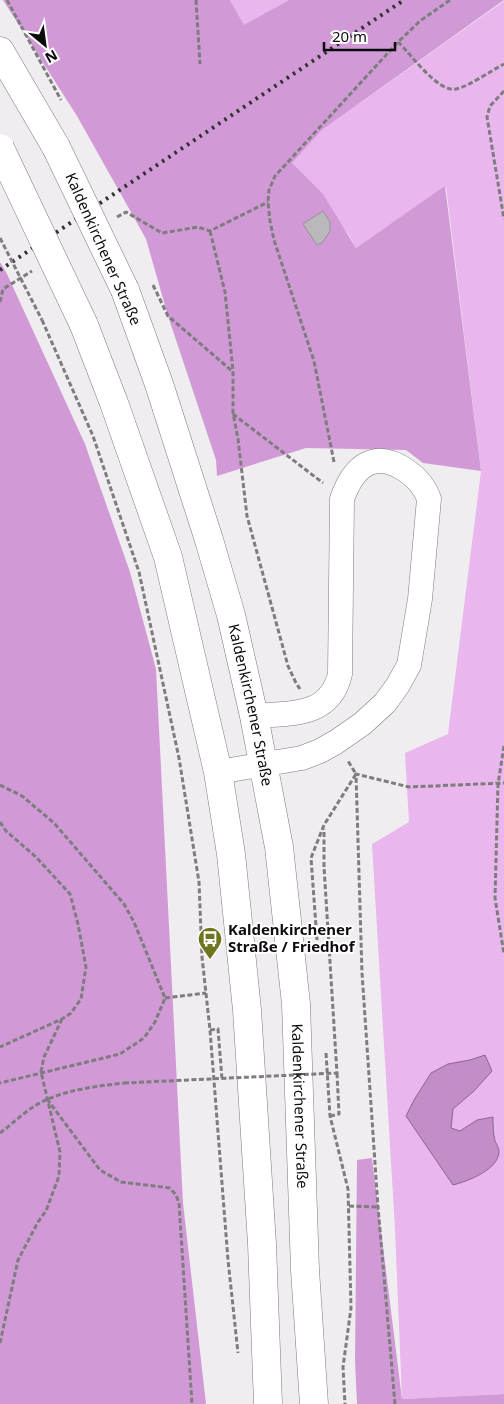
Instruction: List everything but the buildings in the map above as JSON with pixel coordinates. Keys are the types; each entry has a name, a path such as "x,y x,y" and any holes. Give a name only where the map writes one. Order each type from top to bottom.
{"main road":[{"name":"Kaldenkirchener Straße","path":"0,51 56,147 124,290 159,384 209,540 230,615 254,716 279,847 296,1004 305,1270 314,1404"},
{"path":"0,148 84,324 168,557 218,772 231,854 247,1010 262,1244 268,1404"}],"lane":[{"path":"218,772 302,758 336,742 376,714 398,686 409,665 420,599 429,499 425,489 412,474 396,464 377,461 366,464 359,469 350,482 342,499 340,674 336,687 315,708 305,712 254,716"}],"path":[{"path":"7,0 62,102"},
{"path":"196,0 200,64"},
{"path":"342,499 314,362 274,240 268,202 269,190 275,176 398,42 420,21 450,0"},
{"path":"398,42 435,80 448,89 465,86 504,64"},
{"path":"504,91 490,106 487,117 504,219"},
{"path":"198,227 210,231 268,202"},
{"path":"210,231 225,292 233,372 233,413 247,516 288,666 296,684 315,708"},
{"path":"0,238 42,320 93,436 139,572 181,768 199,882 202,957 210,1030 228,1260 239,1362"},
{"path":"151,282 168,316 233,372"},
{"path":"233,413 342,499"},
{"path":"336,742 356,774 362,973 378,1208 395,1404"},
{"path":"504,746 498,784 495,898 504,954"},
{"path":"356,774 409,787 504,784"},
{"path":"318,947 311,858 324,825 356,774"},
{"path":"0,785 22,796 54,823 124,904 134,922 165,998 155,1022 144,1038 120,1054 0,1083"},
{"path":"0,822 6,831 36,857 70,894 86,967 81,999 71,1012 62,1020 0,1047"},
{"path":"324,825 324,867 339,1114 330,1116"},
{"path":"165,998 206,993"},
{"path":"0,1344 18,1260 46,1210 59,1176 60,1152 41,1072 44,1057 62,1020"},
{"path":"210,1030 218,1029 222,1079"},
{"path":"325,1047 330,1116 348,1189 349,1206 352,1308 343,1367 345,1404"},
{"path":"0,1133 47,1100 88,1087 124,1083 337,1073"},
{"path":"47,1100 100,1170 121,1182 170,1188 176,1194 179,1203 192,1404"},
{"path":"349,1206 378,1208"}],"shaded area":[{"path":"3,0 230,0 244,25 289,0 504,0 322,130 292,163 323,194 356,248 445,186 481,471 423,463 406,450 306,448 217,476 216,460 168,316 146,239 77,116"},
{"path":"230,0 289,0 244,26"},
{"path":"504,1 504,1394 402,1399 395,1229 372,844 409,822 405,753 448,734 481,471 446,187 356,248 349,235 292,163 322,130"},
{"path":"0,262 85,444 130,572 156,669 183,1203 206,1404 0,1404"},
{"path":"485,1055 492,1071 474,1091 453,1109 451,1128 460,1131 477,1120 493,1117 494,1138 499,1152 497,1158 488,1169 474,1178 453,1185 406,1116 431,1073 448,1064"},
{"path":"372,1158 402,1399 504,1394 504,1404 357,1404 355,1361 357,1160"}],"railway":[{"path":"0,270 404,0"}],"place":[{"name":"Kaldenkirchener Straße / Friedhof","path":"210,960"}]}
